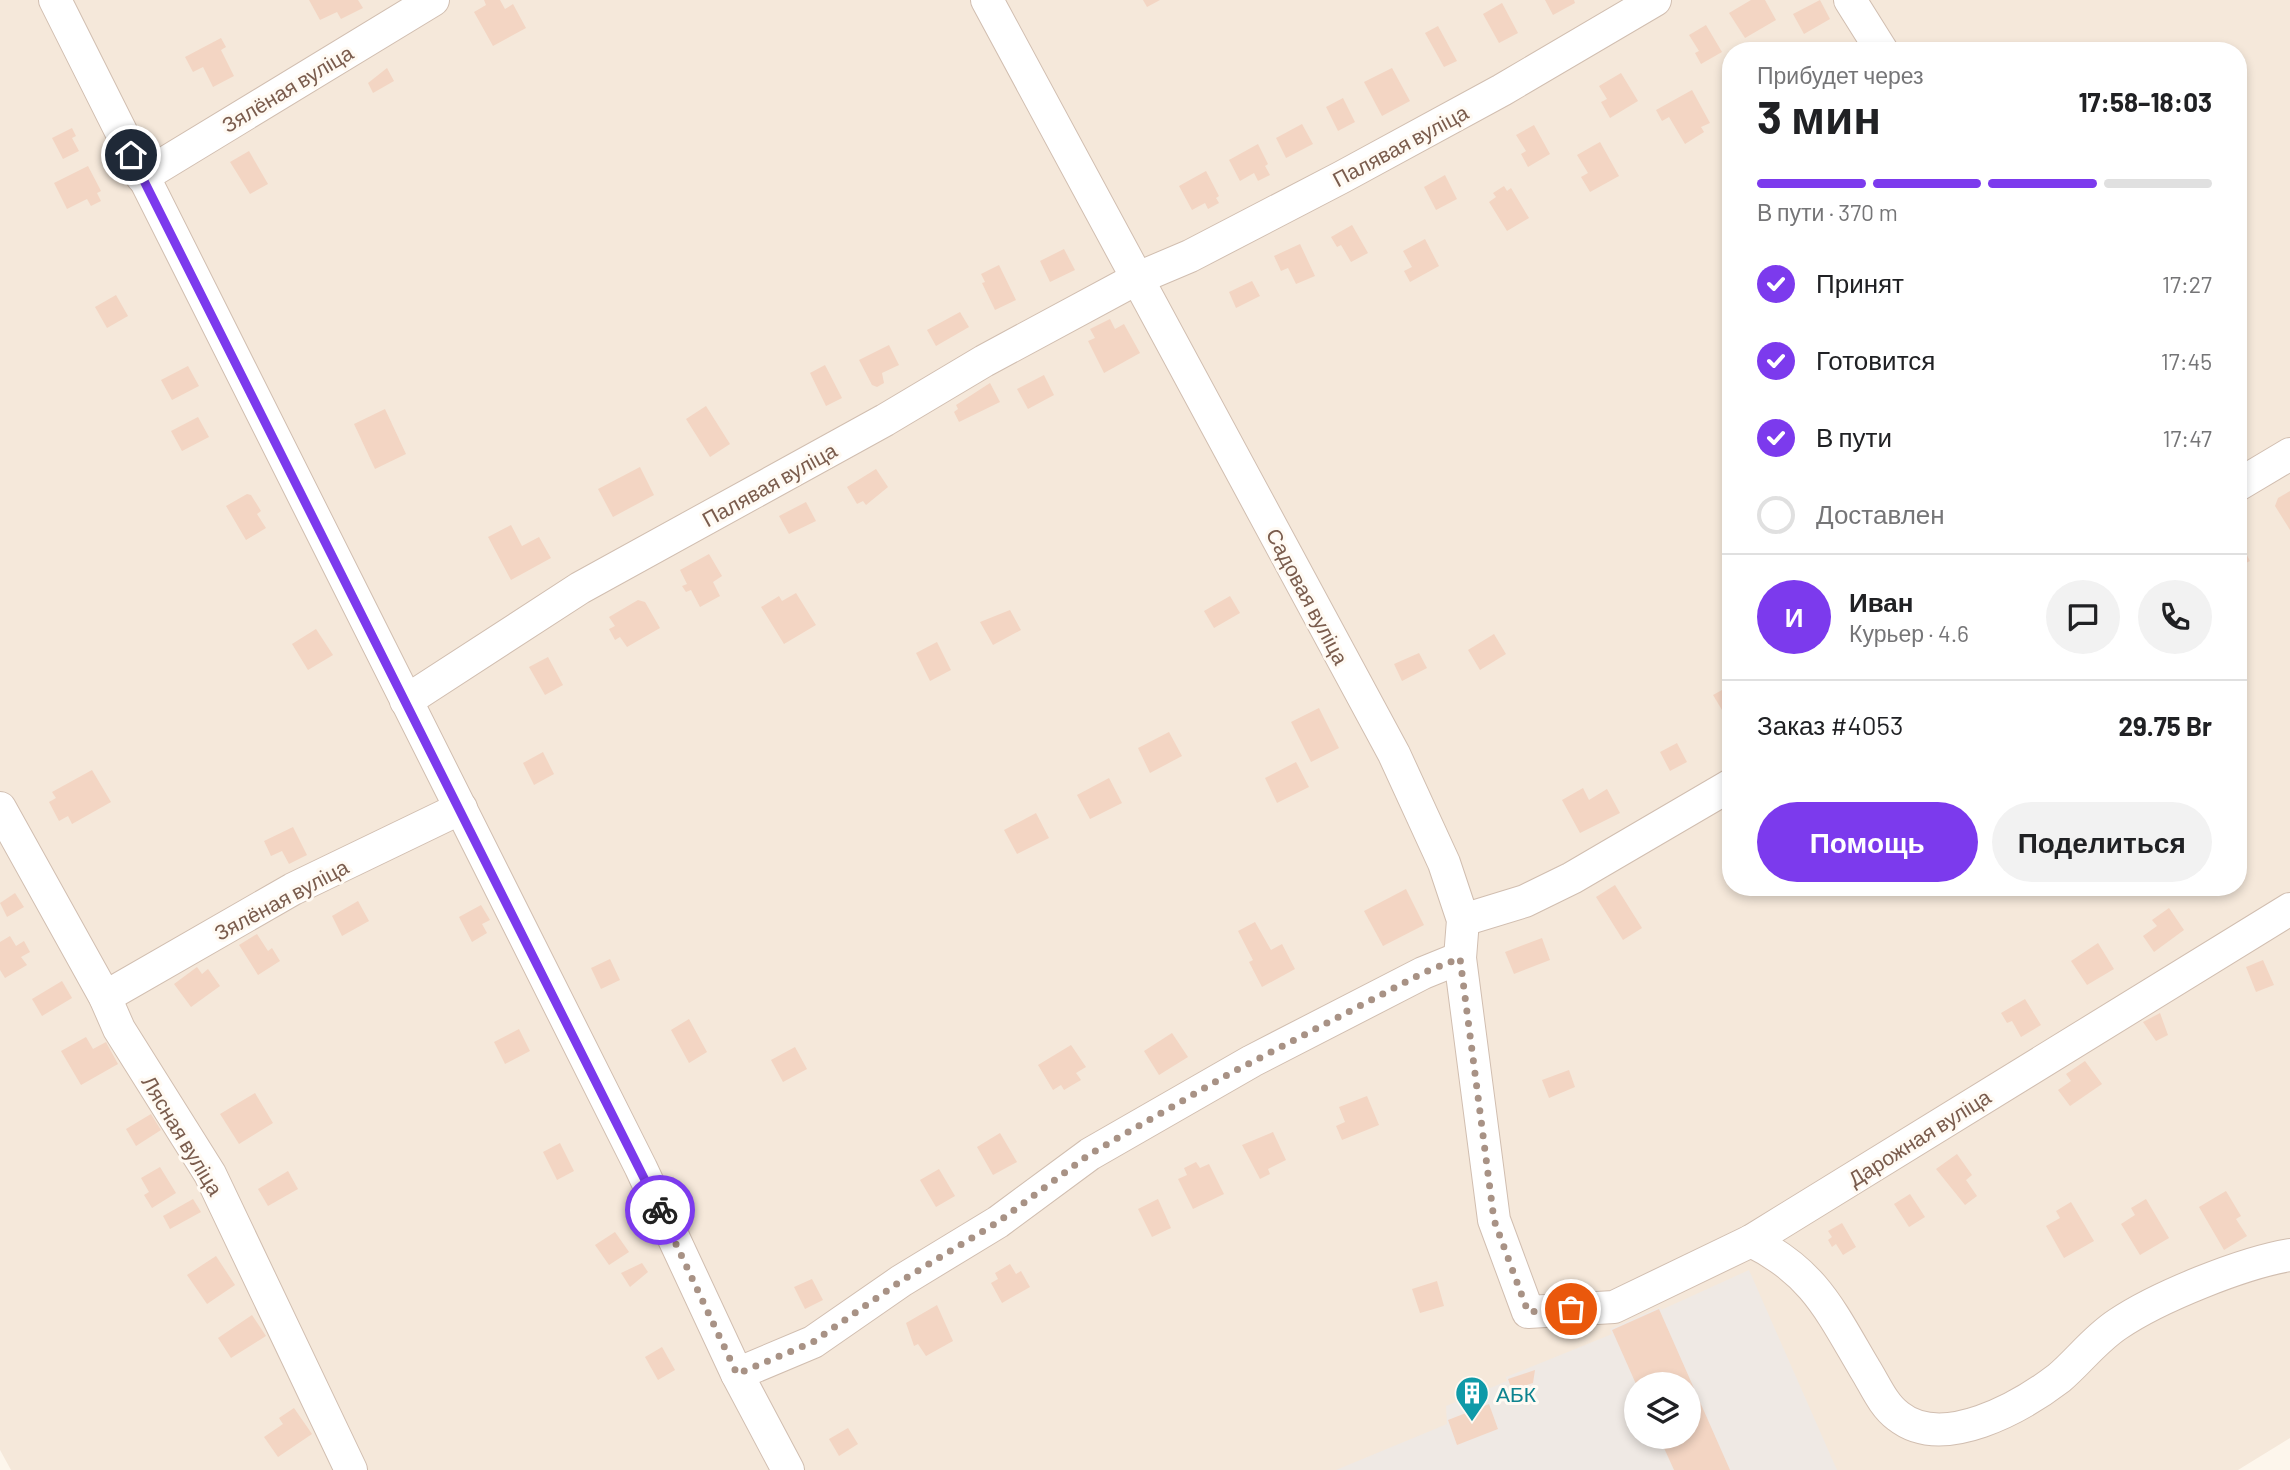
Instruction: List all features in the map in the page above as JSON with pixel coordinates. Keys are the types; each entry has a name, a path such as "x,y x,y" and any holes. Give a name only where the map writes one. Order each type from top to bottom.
{"street":[{"path":"55,0 641,1168 737,1374 788,1470"},
{"name":"Зялёная вуліца","path":"142,177 433,0"},
{"path":"986,0 1138,278"},
{"name":"Палявая вуліца","path":"406,701 580,588 873,427 984,361 1138,278 1190,256 1416,137 1655,0"},
{"path":"1850,0 1876,42"},
{"name":"Садовая вуліца","path":"1138,278 1394,754 1444,863 1463,920 1460,958 1494,1220 1528,1312"},
{"path":"2247,480 2290,454"},
{"path":"1463,920 1525,901 1572,878 1722,790"},
{"name":"Лясная вуліца","path":"0,807 105,997 119,1029 210,1174 351,1470"},
{"name":"Зялёная вуліца","path":"105,997 293,889 461,808"},
{"name":"Дарожная вуліца","path":"1528,1312 1614,1307 1751,1241 2290,909"},
{"path":"737,1374 813,1342 901,1281 998,1222 1090,1154 1217,1081 1423,973 1460,958"},
{"path":"1751,1241 1779,1255 1807,1277 1829,1307 1884,1401 1899,1417 1920,1427 1953,1430 1995,1417 2059,1378 2087,1349 2118,1324 2159,1301 2199,1284 2290,1255"}],"shaded area":[{"path":"0,0 2290,0 2290,1438 2238,1470 11,1470 0,1450"},
{"path":"1749,1270 1837,1470 1336,1470 1447,1424 1446,1406 1507,1381 1506,1377 1612,1334 1610,1329 1660,1307 1661,1310"}],"building":[{"path":"309,0 358,0 363,8 341,19 337,12 320,20"},
{"path":"484,0 500,0 505,9 513,4 526,28 493,46 474,12 486,5"},
{"path":"1143,0 1160,0 1147,7"},
{"path":"1545,0 1574,0 1575,3 1553,15"},
{"path":"1751,0 1765,0 1776,20 1745,38 1729,13"},
{"path":"1820,0 1830,19 1804,34 1793,14"},
{"path":"1502,3 1518,33 1499,43 1483,14"},
{"path":"1706,25 1722,52 1701,64 1695,53 1699,51 1689,35"},
{"path":"1438,26 1457,61 1444,67 1425,33"},
{"path":"221,38 226,47 221,50 234,76 213,87 203,67 193,72 185,57"},
{"path":"387,68 394,81 373,93 368,83"},
{"path":"1392,68 1410,101 1382,116 1364,82"},
{"path":"1621,73 1638,101 1610,118 1601,102 1607,99 1599,86"},
{"path":"1692,90 1710,123 1701,127 1704,132 1685,144 1669,117 1662,121 1656,110"},
{"path":"1343,98 1355,122 1338,131 1326,107"},
{"path":"1302,124 1313,144 1286,158 1276,138"},
{"path":"1534,125 1550,154 1528,167 1521,154 1526,151 1516,135"},
{"path":"72,128 76,136 72,138 79,151 63,159 52,138"},
{"path":"1600,142 1619,176 1590,192 1581,177 1588,173 1577,155"},
{"path":"1258,144 1268,164 1265,166 1270,175 1258,181 1254,173 1240,181 1229,160"},
{"path":"249,151 268,184 250,194 230,162"},
{"path":"88,166 101,191 97,193 101,201 91,206 87,199 67,209 54,183"},
{"path":"1206,171 1219,196 1216,198 1219,203 1208,209 1205,203 1192,210 1179,186"},
{"path":"1445,175 1457,199 1436,210 1424,187"},
{"path":"1504,186 1507,191 1511,188 1529,218 1507,231 1489,202 1496,197 1493,193"},
{"path":"1352,225 1368,253 1351,262 1341,245 1337,247 1331,237"},
{"path":"1425,239 1439,266 1410,282 1404,271 1412,267 1403,251"},
{"path":"1300,244 1315,276 1296,284 1288,268 1281,271 1274,256"},
{"path":"1064,249 1075,270 1050,282 1040,261"},
{"path":"999,265 1016,300 995,310 982,283 985,282 981,274"},
{"path":"1252,281 1260,296 1236,308 1229,292"},
{"path":"116,295 128,316 107,328 95,307"},
{"path":"960,312 969,327 936,346 927,330"},
{"path":"1110,319 1115,329 1124,324 1140,353 1104,373 1088,341 1095,338 1090,329"},
{"path":"889,345 899,365 882,373 884,383 877,387 872,385 859,360"},
{"path":"825,365 842,398 826,406 810,373"},
{"path":"188,366 199,386 172,400 161,380"},
{"path":"1044,375 1054,395 1028,409 1017,389"},
{"path":"990,383 1000,402 959,422 954,412 958,409 956,405"},
{"path":"706,406 730,444 710,457 686,419"},
{"path":"385,409 406,454 375,469 354,424"},
{"path":"198,417 209,437 182,451 171,431"},
{"path":"640,467 654,495 613,517 598,489"},
{"path":"876,469 888,487 866,505 863,501 857,504 847,487"},
{"path":"2290,491 2290,530 2275,506 2278,498"},
{"path":"247,494 251,495 261,511 257,514 266,528 246,540 226,506"},
{"path":"806,502 816,521 789,534 779,516"},
{"path":"511,525 522,546 539,537 551,558 511,580 488,537"},
{"path":"709,554 722,576 713,582 720,596 700,607 691,590 686,592 682,586 687,584 680,570"},
{"path":"796,593 816,625 784,644 761,607 779,596 782,601"},
{"path":"1230,596 1240,613 1214,628 1204,611"},
{"path":"638,600 645,602 660,628 627,647 620,637 615,640 609,629 615,626 609,617"},
{"path":"1010,610 1021,630 993,645 980,622"},
{"path":"316,629 333,655 308,670 292,644"},
{"path":"1494,634 1506,654 1480,670 1468,650"},
{"path":"937,642 951,670 930,681 916,653"},
{"path":"1419,653 1427,668 1402,681 1394,664"},
{"path":"548,657 563,685 545,695 529,667"},
{"path":"1722,690 1722,710 1713,695"},
{"path":"1319,708 1339,748 1311,762 1291,722"},
{"path":"1169,732 1182,756 1150,773 1138,748"},
{"path":"1677,743 1687,762 1670,771 1660,752"},
{"path":"543,752 554,774 534,785 523,763"},
{"path":"1296,762 1309,787 1277,803 1265,778"},
{"path":"92,770 111,802 72,824 68,816 59,821 49,802 56,798 52,792"},
{"path":"1109,778 1122,803 1090,819 1077,795"},
{"path":"1583,788 1589,800 1607,789 1620,813 1580,833 1562,800"},
{"path":"1036,813 1049,838 1017,854 1004,830"},
{"path":"293,827 307,855 289,864 282,851 271,856 264,841"},
{"path":"1615,885 1642,928 1623,940 1596,897"},
{"path":"1406,889 1424,925 1383,946 1364,911"},
{"path":"15,893 24,907 7,917 0,903"},
{"path":"358,901 369,921 342,936 332,916"},
{"path":"481,905 490,920 482,924 487,933 472,942 459,917"},
{"path":"2169,908 2184,930 2154,952 2143,936 2157,926 2152,920"},
{"path":"1255,922 1271,950 1282,944 1295,969 1262,987 1249,962 1253,960 1238,931"},
{"path":"257,934 268,951 272,948 280,961 258,975 239,945"},
{"path":"10,936 16,946 24,941 30,952 21,957 27,965 5,978 0,970 0,942"},
{"path":"1542,938 1550,960 1514,974 1505,952"},
{"path":"2098,943 2114,969 2087,985 2071,961"},
{"path":"610,959 620,980 601,989 591,968"},
{"path":"2263,960 2274,985 2256,992 2246,967"},
{"path":"197,967 202,974 208,969 220,986 191,1007 174,984"},
{"path":"62,981 72,998 42,1016 32,999"},
{"path":"2025,999 2041,1025 2021,1037 2012,1021 2007,1023 2001,1013"},
{"path":"2160,1013 2168,1035 2156,1041 2143,1022"},
{"path":"689,1019 707,1052 689,1063 671,1030"},
{"path":"519,1029 530,1051 505,1064 494,1042"},
{"path":"1172,1033 1188,1057 1159,1075 1144,1051"},
{"path":"86,1037 93,1049 106,1042 118,1064 81,1085 61,1051"},
{"path":"1071,1045 1086,1067 1076,1073 1081,1080 1064,1090 1061,1085 1053,1090 1038,1065"},
{"path":"795,1047 807,1069 783,1082 771,1060"},
{"path":"2085,1061 2102,1084 2070,1106 2058,1090 2071,1081 2066,1074"},
{"path":"1569,1070 1575,1087 1549,1098 1542,1080"},
{"path":"255,1093 273,1123 239,1144 220,1114"},
{"path":"1367,1096 1379,1125 1342,1140 1336,1126 1345,1122 1339,1107"},
{"path":"151,1114 161,1130 136,1146 126,1129"},
{"path":"1273,1132 1286,1160 1268,1169 1270,1174 1260,1179 1242,1145"},
{"path":"1000,1133 1017,1162 993,1175 977,1147"},
{"path":"560,1143 574,1171 557,1180 543,1152"},
{"path":"1957,1154 1972,1175 1966,1180 1977,1196 1965,1205 1936,1169"},
{"path":"1196,1162 1200,1168 1209,1164 1224,1194 1193,1209 1178,1179 1187,1175 1184,1168"},
{"path":"160,1167 176,1193 152,1208 144,1195 149,1192 141,1178"},
{"path":"939,1169 955,1196 936,1207 920,1180"},
{"path":"288,1171 298,1189 268,1206 258,1189"},
{"path":"2226,1191 2241,1216 2236,1219 2247,1236 2224,1250 2199,1207"},
{"path":"1910,1194 1925,1217 1909,1227 1894,1204"},
{"path":"193,1199 201,1212 170,1229 163,1216"},
{"path":"1158,1199 1171,1228 1152,1237 1138,1209"},
{"path":"2146,1199 2169,1238 2140,1255 2121,1224 2135,1215 2131,1208"},
{"path":"2071,1202 2094,1241 2064,1258 2046,1226 2060,1218 2056,1211"},
{"path":"1842,1223 1856,1247 1843,1255 1836,1244 1832,1247 1828,1240 1832,1237 1828,1231"},
{"path":"615,1232 629,1252 609,1265 595,1245"},
{"path":"216,1256 235,1285 207,1304 187,1275"},
{"path":"642,1263 648,1272 630,1287 621,1273"},
{"path":"1010,1264 1016,1274 1021,1271 1030,1287 1002,1303 991,1283 998,1279 995,1273"},
{"path":"812,1279 823,1300 805,1309 794,1287"},
{"path":"1437,1281 1444,1306 1420,1313 1412,1289"},
{"path":"937,1305 953,1341 926,1356 918,1344 914,1346 906,1323"},
{"path":"1659,1309 1687,1372 1631,1372 1612,1330"},
{"path":"252,1315 266,1336 231,1358 218,1338"},
{"path":"662,1347 675,1370 658,1380 645,1357"},
{"path":"1535,1370 1533,1383 1512,1390 1508,1379"},
{"name":"АБК","path":"1489,1404 1498,1429 1457,1445 1448,1420"},
{"path":"1701,1404 1730,1470 1674,1470 1664,1449 1701,1449"},
{"path":"294,1408 312,1434 278,1457 264,1437 283,1424 279,1418"},
{"path":"848,1428 858,1444 839,1456 829,1439"}],"way so far":[{"path":"660,1210 737,1374 813,1342 901,1281 998,1222 1090,1154 1229,1074 1423,973 1460,958 1494,1220 1528,1312 1571,1309"}],"place":[{"name":"АБК","path":"1472,1423"}],"route":[{"path":"131,155 485,856 660,1210"}]}
